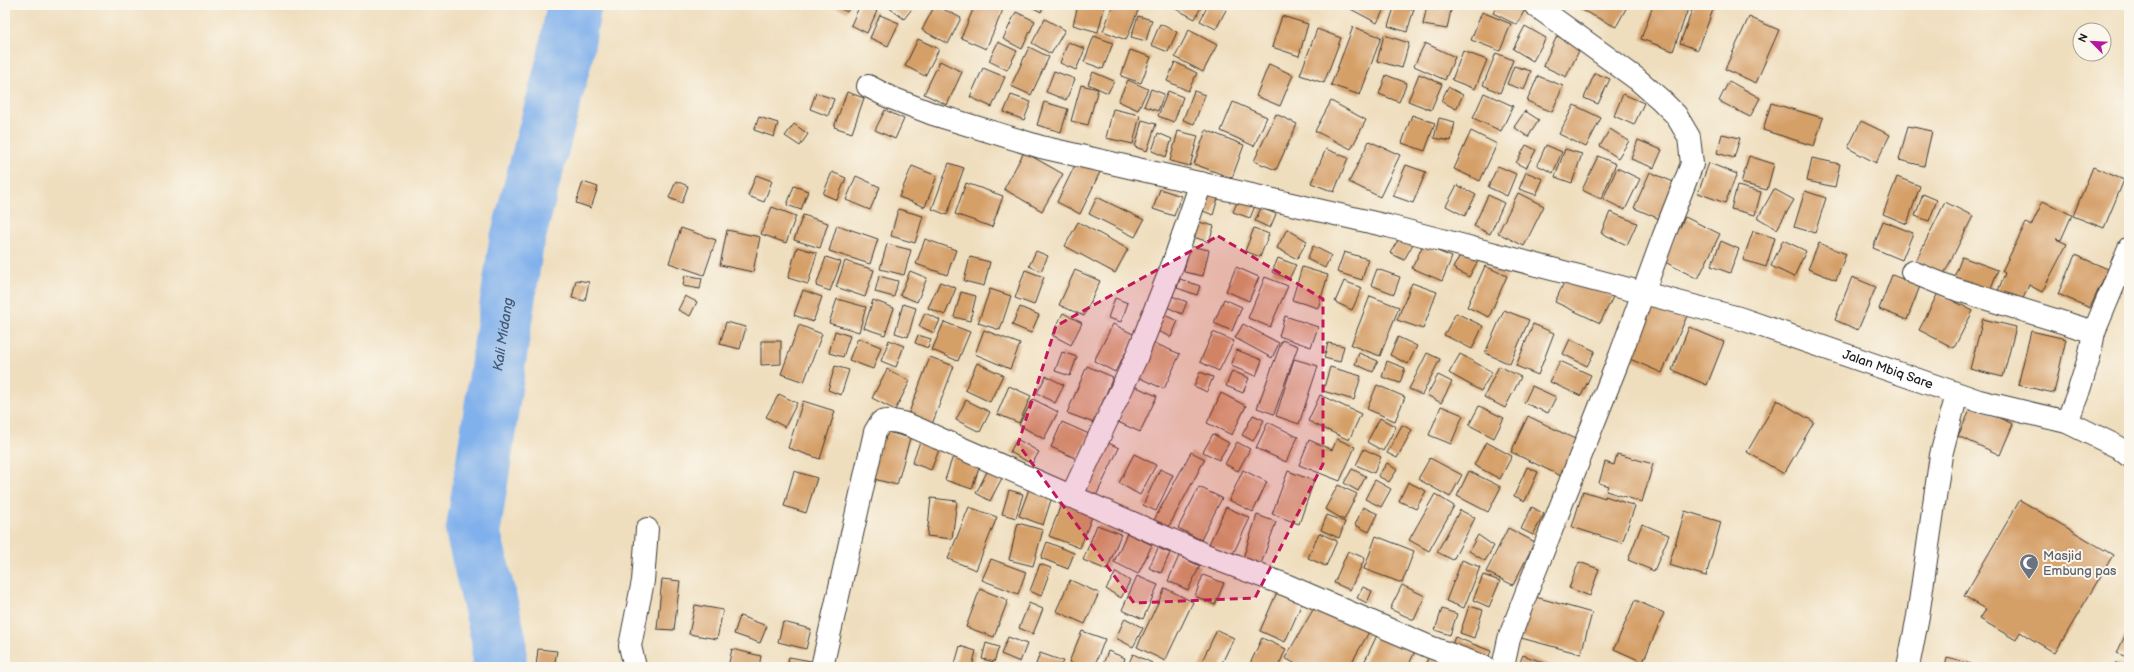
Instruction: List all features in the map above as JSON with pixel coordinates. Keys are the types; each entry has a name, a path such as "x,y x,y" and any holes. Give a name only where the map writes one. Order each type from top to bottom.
{"street":[{"path":"1502,667 1526,594 1620,356 1642,293 1692,164 1689,137 1676,115 1637,79 1535,5"},
{"name":"Jalan Mbiq Sare","path":"868,86 889,97 933,114 1041,147 1388,226 1642,293 1710,309 1786,333 1957,394 2067,422 2118,447 2129,456"},
{"path":"1070,497 1136,358 1173,264 1201,183"},
{"path":"2067,422 2081,386 2089,358 2094,332 2129,248"},
{"path":"1912,272 1972,294 2094,332"},
{"path":"1908,667 1918,616 1941,455 1957,394"},
{"path":"822,667 875,432 881,422 893,421 938,438 1070,497 1430,647 1485,667"},
{"path":"635,667 630,646 643,581 647,529"}],"highlighted area":[{"path":"1218,236 1323,299 1323,464 1255,598 1134,603 1018,444 1056,326"}],"building":[{"path":"833,5 851,5 847,12"},
{"path":"860,5 877,11 867,33 851,25"},
{"path":"890,5 915,5 904,19 888,7"},
{"path":"935,5 961,18 948,44 922,30"},
{"path":"975,5 1005,5 986,49 961,38"},
{"path":"1028,5 1045,5 1041,12"},
{"path":"1078,5 1105,5 1098,32 1073,25"},
{"path":"1113,5 1131,5 1139,8 1126,40 1103,31"},
{"path":"1173,5 1202,5 1195,19 1172,7"},
{"path":"1208,5 1220,5 1227,8 1216,29 1200,21"},
{"path":"1343,5 1386,5 1377,23"},
{"path":"1395,5 1414,9 1407,32 1388,26"},
{"path":"1427,5 1452,5 1447,29 1423,25"},
{"path":"1497,5 1527,5 1517,25 1493,13"},
{"path":"1576,5 1628,5 1616,27 1576,7"},
{"path":"1653,5 1689,6 1673,51 1641,39"},
{"path":"1694,5 1708,5 1714,7 1698,50 1680,43"},
{"path":"1016,12 1035,21 1022,49 1003,39"},
{"path":"1482,12 1511,24 1500,51 1471,40"},
{"path":"880,15 899,23 888,46 870,38"},
{"path":"1138,16 1152,20 1146,41 1131,37"},
{"path":"1282,16 1308,24 1299,56 1272,47"},
{"path":"1749,17 1779,30 1756,83 1725,69"},
{"path":"1045,19 1065,30 1051,54 1032,43"},
{"path":"1160,24 1177,32 1168,52 1151,45"},
{"path":"1525,26 1546,38 1533,61 1513,49"},
{"path":"1353,27 1381,37 1360,95 1331,85"},
{"path":"1317,29 1341,38 1324,83 1300,75"},
{"path":"1189,30 1217,45 1203,72 1175,57"},
{"path":"1384,35 1409,43 1402,68 1377,61"},
{"path":"1094,36 1113,43 1103,69 1084,62"},
{"path":"1557,36 1581,47 1566,77 1543,66"},
{"path":"918,39 939,49 925,76 905,66"},
{"path":"998,42 1017,51 1007,70 989,61"},
{"path":"1068,42 1085,49 1076,70 1060,63"},
{"path":"1425,43 1455,57 1445,80 1414,66"},
{"path":"1029,47 1049,57 1031,95 1011,86"},
{"path":"1130,50 1151,57 1141,83 1121,76"},
{"path":"1463,51 1487,60 1475,89 1452,80"},
{"path":"1496,53 1513,60 1500,93 1483,85"},
{"path":"940,61 962,72 947,105 924,94"},
{"path":"1175,62 1197,73 1188,91 1167,81"},
{"path":"1269,64 1293,75 1280,106 1256,96"},
{"path":"1514,66 1531,71 1524,90 1507,84"},
{"path":"983,68 1005,77 992,107 970,97"},
{"path":"1054,71 1075,79 1066,100 1046,92"},
{"path":"1093,72 1114,81 1108,93 1088,84"},
{"path":"1595,73 1610,79 1598,104 1584,98"},
{"path":"1419,74 1442,84 1431,110 1408,101"},
{"path":"1386,75 1407,83 1399,102 1379,94"},
{"path":"1538,76 1563,86 1552,112 1527,101"},
{"path":"1128,80 1148,89 1138,110 1118,101"},
{"path":"1729,81 1760,98 1750,117 1719,101"},
{"path":"1081,85 1098,89 1088,125 1071,121"},
{"path":"1448,87 1463,95 1456,109 1441,101"},
{"path":"1151,89 1164,94 1158,111 1144,106"},
{"path":"1168,91 1183,97 1174,122 1158,116"},
{"path":"1194,91 1205,95 1194,124 1183,120"},
{"path":"847,92 864,98 852,133 834,127"},
{"path":"816,93 834,99 828,116 810,109"},
{"path":"1484,93 1513,106 1501,131 1473,118"},
{"path":"1623,94 1644,103 1634,125 1614,116"},
{"path":"1011,95 1031,102 1024,120 1004,112"},
{"path":"1331,101 1366,120 1351,149 1315,131"},
{"path":"1044,102 1068,109 1061,132 1037,125"},
{"path":"1233,102 1267,117 1254,146 1221,131"},
{"path":"1771,103 1823,118 1814,146 1763,130"},
{"path":"1574,105 1601,118 1586,147 1559,134"},
{"path":"1113,109 1140,115 1133,144 1106,138"},
{"path":"885,110 904,119 895,139 875,130"},
{"path":"1525,111 1539,120 1528,137 1514,127"},
{"path":"1276,114 1297,124 1276,170 1254,161"},
{"path":"1412,115 1435,123 1425,151 1402,143"},
{"path":"759,117 778,123 774,137 754,130"},
{"path":"1439,118 1455,122 1451,141 1434,138"},
{"path":"1142,120 1156,124 1147,151 1135,147"},
{"path":"1861,121 1890,135 1876,163 1848,148"},
{"path":"794,124 808,134 800,146 785,136"},
{"path":"1908,126 1932,131 1924,166 1899,160"},
{"path":"1610,129 1629,141 1618,158 1600,146"},
{"path":"1206,130 1244,145 1232,178 1194,164"},
{"path":"1178,131 1198,136 1190,166 1170,161"},
{"path":"1471,131 1497,144 1480,181 1454,169"},
{"path":"1158,133 1172,139 1166,157 1152,151"},
{"path":"1722,134 1740,138 1734,158 1717,153"},
{"path":"1638,140 1662,150 1654,168 1631,159"},
{"path":"1369,141 1400,155 1380,197 1349,182"},
{"path":"1526,145 1536,150 1526,168 1516,163"},
{"path":"1546,145 1562,152 1553,173 1537,165"},
{"path":"1326,149 1348,158 1334,192 1311,183"},
{"path":"1565,149 1582,154 1572,183 1555,177"},
{"path":"1024,152 1063,174 1042,211 1004,189"},
{"path":"1598,156 1616,164 1601,199 1582,190"},
{"path":"1749,156 1774,164 1767,190 1741,183"},
{"path":"1812,158 1840,164 1835,187 1807,181"},
{"path":"1077,161 1100,172 1080,214 1057,202"},
{"path":"949,163 964,168 947,215 932,209"},
{"path":"1709,163 1737,174 1725,203 1698,193"},
{"path":"1406,165 1426,172 1413,203 1393,196"},
{"path":"912,166 937,176 925,207 899,197"},
{"path":"1498,166 1516,174 1507,196 1488,187"},
{"path":"2093,167 2124,180 2104,228 2073,216"},
{"path":"1617,168 1640,179 1625,210 1603,199"},
{"path":"832,172 846,178 837,200 823,194"},
{"path":"1526,172 1543,179 1536,195 1519,189"},
{"path":"1650,172 1678,184 1662,220 1634,208"},
{"path":"756,175 772,181 764,202 748,196"},
{"path":"856,176 880,187 870,210 846,200"},
{"path":"1897,177 1920,186 1907,224 1883,214"},
{"path":"676,181 688,186 682,203 669,198"},
{"path":"583,182 598,187 591,208 576,203"},
{"path":"966,183 1003,196 992,227 955,214"},
{"path":"1457,185 1476,195 1465,216 1446,206"},
{"path":"794,186 808,191 801,210 787,205"},
{"path":"1737,186 1761,192 1755,215 1731,209"},
{"path":"1160,189 1181,196 1174,216 1153,209"},
{"path":"1774,189 1794,200 1777,229 1758,218"},
{"path":"1805,191 1826,198 1815,233 1794,227"},
{"path":"1203,193 1218,198 1213,215 1198,209"},
{"path":"1518,193 1544,206 1524,246 1498,233"},
{"path":"1923,194 1937,200 1929,221 1915,216"},
{"path":"1488,195 1504,203 1490,234 1474,226"},
{"path":"1097,197 1144,220 1135,237 1089,214"},
{"path":"1238,200 1255,206 1250,218 1233,212"},
{"path":"2043,201 2072,215 2061,240 2056,239 2067,244 2042,292 2029,285 2022,301 1998,291 2005,273 2002,271 2026,223 2031,226"},
{"path":"1945,202 1973,216 1944,274 1916,261"},
{"path":"772,207 796,216 786,243 761,234"},
{"path":"1261,208 1276,214 1270,228 1255,221"},
{"path":"898,209 923,216 915,243 891,236"},
{"path":"1610,212 1637,223 1627,245 1601,233"},
{"path":"803,215 828,223 820,248 794,240"},
{"path":"1685,217 1720,234 1698,279 1663,261"},
{"path":"1195,221 1214,226 1209,242 1190,236"},
{"path":"1883,221 1913,233 1902,260 1873,248"},
{"path":"1078,222 1128,249 1115,273 1065,246"},
{"path":"837,225 878,239 870,264 829,251"},
{"path":"681,228 716,240 704,275 669,263"},
{"path":"1254,228 1269,234 1260,257 1245,251"},
{"path":"1287,229 1307,241 1297,259 1277,248"},
{"path":"727,230 760,237 753,272 720,265"},
{"path":"1753,231 1775,238 1766,267 1743,260"},
{"path":"1400,237 1413,244 1404,260 1390,253"},
{"path":"925,239 956,250 947,275 916,264"},
{"path":"1783,240 1806,251 1794,277 1771,266"},
{"path":"1721,241 1739,249 1730,273 1711,266"},
{"path":"1819,243 1846,254 1836,280 1808,269"},
{"path":"887,244 911,250 904,275 880,269"},
{"path":"1423,245 1452,257 1442,281 1412,268"},
{"path":"1189,246 1209,250 1203,276 1184,272"},
{"path":"1313,246 1331,255 1325,268 1307,259"},
{"path":"797,247 817,253 808,284 788,278"},
{"path":"1463,250 1479,259 1469,277 1453,268"},
{"path":"1036,251 1048,256 1041,271 1029,266"},
{"path":"1344,252 1368,259 1362,280 1337,272"},
{"path":"2075,255 2108,269 2090,308 2058,294"},
{"path":"826,257 841,262 830,291 816,286"},
{"path":"970,257 990,262 984,286 964,281"},
{"path":"1962,257 1998,270 1989,293 1953,280"},
{"path":"1278,258 1296,265 1289,279 1272,272"},
{"path":"845,261 874,270 865,297 836,287"},
{"path":"1485,266 1507,276 1489,317 1467,307"},
{"path":"1236,267 1259,277 1249,301 1226,291"},
{"path":"1302,267 1328,275 1318,308 1292,300"},
{"path":"1377,269 1400,277 1394,294 1371,285"},
{"path":"1025,270 1044,277 1034,305 1015,298"},
{"path":"1075,270 1100,281 1084,316 1059,305"},
{"path":"910,271 927,278 917,302 900,295"},
{"path":"685,275 702,278 700,289 683,286"},
{"path":"1892,275 1920,286 1907,320 1879,309"},
{"path":"879,276 898,281 894,297 875,292"},
{"path":"1567,276 1613,297 1600,323 1555,302"},
{"path":"1265,277 1288,286 1270,327 1248,318"},
{"path":"1852,277 1876,287 1858,330 1835,320"},
{"path":"1180,279 1200,286 1197,295 1177,288"},
{"path":"576,280 589,282 585,301 572,298"},
{"path":"1344,281 1362,288 1352,310 1335,302"},
{"path":"940,282 956,288 945,315 928,308"},
{"path":"1412,283 1437,292 1423,329 1397,320"},
{"path":"990,289 1011,296 1000,330 978,323"},
{"path":"803,290 822,297 813,322 794,315"},
{"path":"961,292 976,296 970,321 954,317"},
{"path":"1938,293 1973,311 1954,348 1919,330"},
{"path":"685,296 697,302 690,316 678,310"},
{"path":"1172,296 1187,302 1182,314 1167,307"},
{"path":"1370,296 1399,307 1380,356 1351,345"},
{"path":"1115,298 1128,303 1121,322 1108,318"},
{"path":"837,299 866,307 859,332 829,323"},
{"path":"1224,299 1242,307 1232,331 1214,323"},
{"path":"1647,299 1687,316 1662,373 1623,356"},
{"path":"873,300 894,308 885,335 864,328"},
{"path":"903,304 916,308 908,337 895,333"},
{"path":"1020,307 1039,315 1031,333 1012,325"},
{"path":"1504,310 1529,320 1510,364 1485,353"},
{"path":"925,313 940,320 934,333 919,326"},
{"path":"1063,313 1082,323 1071,345 1052,335"},
{"path":"1456,313 1483,326 1472,349 1444,335"},
{"path":"1162,314 1178,321 1171,337 1155,330"},
{"path":"1285,316 1318,327 1311,347 1279,336"},
{"path":"1983,319 2016,327 2003,377 1970,369"},
{"path":"726,322 746,327 740,349 720,344"},
{"path":"944,322 970,332 958,361 932,350"},
{"path":"1113,324 1135,335 1115,372 1094,361"},
{"path":"1243,324 1279,343 1272,358 1235,338"},
{"path":"1533,324 1554,333 1538,375 1516,366"},
{"path":"799,325 822,334 804,382 781,374"},
{"path":"1689,327 1724,342 1707,385 1672,370"},
{"path":"984,330 1020,344 1010,369 975,354"},
{"path":"835,331 850,336 843,357 829,353"},
{"path":"2031,331 2066,339 2054,393 2018,385"},
{"path":"1213,332 1234,341 1219,371 1200,362"},
{"path":"918,335 931,339 928,348 915,343"},
{"path":"1398,337 1417,346 1408,364 1390,355"},
{"path":"858,338 881,347 873,369 849,360"},
{"path":"1570,339 1595,351 1587,366 1563,354"},
{"path":"889,340 904,346 896,367 881,361"},
{"path":"1282,340 1298,346 1274,414 1257,408"},
{"path":"761,341 781,341 781,364 761,365"},
{"path":"1149,341 1180,354 1164,389 1133,375"},
{"path":"1328,343 1344,346 1340,362 1324,358"},
{"path":"1237,350 1262,360 1256,376 1231,366"},
{"path":"1062,352 1077,357 1070,376 1055,371"},
{"path":"1359,353 1378,361 1373,372 1355,364"},
{"path":"1427,353 1440,359 1422,395 1409,389"},
{"path":"1460,354 1492,372 1481,391 1449,373"},
{"path":"930,357 954,366 931,427 907,418"},
{"path":"1294,359 1318,366 1299,424 1276,416"},
{"path":"1387,361 1405,368 1400,383 1382,377"},
{"path":"1560,361 1591,375 1581,396 1550,382"},
{"path":"977,363 1003,375 990,402 965,390"},
{"path":"835,366 849,370 841,395 828,390"},
{"path":"1087,366 1113,377 1094,423 1067,413"},
{"path":"1499,366 1521,377 1505,408 1484,397"},
{"path":"1330,367 1361,376 1354,400 1323,391"},
{"path":"887,369 910,381 895,410 872,398"},
{"path":"1232,371 1249,378 1243,393 1226,386"},
{"path":"1200,372 1213,377 1207,392 1194,386"},
{"path":"1438,375 1452,382 1441,403 1427,395"},
{"path":"1046,376 1064,385 1055,403 1037,393"},
{"path":"1377,385 1405,397 1395,421 1367,409"},
{"path":"1009,386 1031,396 1019,423 997,414"},
{"path":"1134,386 1157,396 1140,432 1118,422"},
{"path":"1532,386 1556,397 1548,413 1524,403"},
{"path":"1221,393 1246,406 1232,435 1207,423"},
{"path":"779,394 797,403 785,427 766,417"},
{"path":"1320,395 1361,414 1349,440 1308,421"},
{"path":"1033,399 1058,412 1044,439 1019,425"},
{"path":"966,400 990,412 980,432 956,420"},
{"path":"1777,400 1814,422 1784,474 1747,452"},
{"path":"803,401 835,411 820,459 788,448"},
{"path":"1441,406 1463,415 1451,444 1429,435"},
{"path":"1479,406 1504,418 1494,438 1469,425"},
{"path":"1972,406 2013,424 2000,455 1958,436"},
{"path":"1253,415 1264,420 1253,441 1242,435"},
{"path":"1528,416 1579,441 1561,476 1511,452"},
{"path":"1380,418 1396,427 1383,451 1367,442"},
{"path":"1062,422 1089,434 1077,459 1051,447"},
{"path":"1268,422 1298,437 1286,462 1256,448"},
{"path":"1402,425 1412,430 1397,458 1387,453"},
{"path":"884,431 910,438 897,485 870,478"},
{"path":"1213,434 1229,443 1219,460 1203,452"},
{"path":"1017,439 1039,452 1032,464 1010,452"},
{"path":"1337,439 1355,447 1340,481 1299,465 1309,440 1332,450"},
{"path":"1102,440 1119,448 1095,498 1079,491"},
{"path":"920,442 939,450 931,470 912,463"},
{"path":"1237,442 1250,449 1238,471 1225,464"},
{"path":"1486,442 1512,456 1500,479 1474,465"},
{"path":"1364,449 1381,457 1374,473 1356,465"},
{"path":"1191,452 1205,459 1166,532 1152,524"},
{"path":"954,453 981,462 972,489 945,480"},
{"path":"1134,454 1156,465 1140,495 1119,483"},
{"path":"1617,454 1653,464 1642,502 1606,491 1608,486 1599,483 1605,462 1614,465"},
{"path":"1430,458 1462,475 1450,497 1418,479"},
{"path":"1387,463 1397,470 1389,482 1378,476"},
{"path":"1527,467 1538,472 1525,501 1514,496"},
{"path":"1160,469 1173,475 1156,511 1143,505"},
{"path":"1352,469 1366,476 1358,491 1344,483"},
{"path":"988,470 1002,478 990,501 976,493"},
{"path":"1243,470 1267,482 1253,512 1229,500"},
{"path":"794,471 817,478 806,513 784,506"},
{"path":"1288,471 1314,481 1299,524 1272,514"},
{"path":"1469,471 1501,487 1488,512 1457,496"},
{"path":"1375,480 1391,489 1381,507 1365,499"},
{"path":"1408,482 1426,491 1416,509 1399,501"},
{"path":"1338,485 1357,494 1344,520 1325,509"},
{"path":"1199,487 1222,498 1201,540 1178,528"},
{"path":"1029,489 1052,497 1043,525 1019,516"},
{"path":"1009,490 1023,494 1016,518 1002,514"},
{"path":"1583,491 1605,498 1605,496 1635,506 1622,543 1572,527"},
{"path":"1435,494 1454,506 1429,551 1409,540"},
{"path":"931,498 957,501 952,539 927,536"},
{"path":"2020,500 2113,555 2055,653 2020,632 2016,640 1980,619 1986,609 1964,596"},
{"path":"1062,502 1093,514 1080,548 1049,536"},
{"path":"969,507 997,517 976,570 948,559"},
{"path":"1226,507 1250,518 1233,554 1209,544"},
{"path":"1363,507 1378,514 1369,532 1355,525"},
{"path":"1532,507 1544,514 1533,535 1521,529"},
{"path":"1460,510 1475,518 1453,560 1437,552"},
{"path":"1685,511 1721,522 1706,576 1669,565"},
{"path":"1257,515 1276,522 1260,567 1242,561"},
{"path":"1327,515 1345,522 1339,538 1321,530"},
{"path":"1018,523 1043,530 1033,566 1009,560"},
{"path":"1642,524 1669,535 1654,571 1628,560"},
{"path":"1097,525 1121,534 1107,570 1083,560"},
{"path":"1508,528 1535,542 1513,585 1486,572"},
{"path":"1127,533 1152,545 1138,574 1114,562"},
{"path":"1319,533 1337,541 1326,566 1308,558"},
{"path":"1478,535 1494,546 1485,561 1469,551"},
{"path":"1376,536 1414,551 1402,583 1364,569"},
{"path":"1047,542 1074,553 1068,569 1041,558"},
{"path":"1158,548 1170,553 1161,573 1149,568"},
{"path":"1348,551 1365,558 1350,590 1334,583"},
{"path":"1179,556 1200,566 1188,590 1168,581"},
{"path":"991,559 1026,572 1018,594 982,580"},
{"path":"1462,560 1480,567 1464,608 1446,601"},
{"path":"1579,562 1599,569 1590,596 1569,588"},
{"path":"1040,564 1051,568 1041,596 1030,591"},
{"path":"1116,572 1130,581 1121,598 1106,589"},
{"path":"1203,575 1224,583 1215,605 1195,596"},
{"path":"1483,575 1500,581 1489,607 1473,600"},
{"path":"1137,576 1158,585 1143,619 1122,610"},
{"path":"662,579 680,581 674,630 657,629"},
{"path":"1070,580 1099,593 1085,624 1056,611"},
{"path":"1402,585 1425,596 1414,620 1390,609"},
{"path":"1363,587 1372,591 1367,603 1357,598"},
{"path":"1165,588 1193,602 1165,661 1137,647"},
{"path":"980,589 1008,600 994,637 966,627"},
{"path":"1277,592 1302,603 1285,642 1260,631"},
{"path":"1532,596 1592,613 1581,654 1521,638"},
{"path":"1635,600 1664,613 1643,662 1614,649"},
{"path":"1029,603 1043,609 1033,634 1019,628"},
{"path":"1317,603 1369,632 1349,667 1301,667 1285,658"},
{"path":"695,605 723,610 717,639 689,634"},
{"path":"1469,606 1483,610 1474,638 1460,633"},
{"path":"1442,609 1457,614 1450,635 1435,630"},
{"path":"740,616 767,626 760,643 734,634"},
{"path":"1125,618 1143,628 1133,647 1116,638"},
{"path":"783,622 811,629 806,649 778,642"},
{"path":"2129,627 2129,658 2117,653"},
{"path":"1217,630 1234,638 1220,667 1199,667"},
{"path":"1082,631 1105,639 1094,667 1081,667 1069,662"},
{"path":"1377,635 1415,651 1408,667 1362,667"},
{"path":"1008,637 1027,644 1020,662 1001,654"},
{"path":"1455,637 1491,651 1486,663 1450,649"},
{"path":"1262,638 1286,649 1278,667 1249,666"},
{"path":"986,643 999,647 994,662 982,659"},
{"path":"960,646 976,651 972,667 954,667"},
{"path":"538,649 557,651 554,667 536,667"},
{"path":"732,649 761,656 759,667 728,667"},
{"path":"1108,651 1125,658 1122,667 1102,667"},
{"path":"1040,653 1063,661 1060,667 1035,667"},
{"path":"1133,654 1152,663 1150,667 1127,667"},
{"path":"1523,655 1556,667 1518,667"},
{"path":"789,657 811,661 810,667 787,667"},
{"path":"1428,658 1450,667 1424,667"},
{"path":"1947,658 1971,664 1970,667 1945,667"},
{"path":"2116,663 2126,667 2114,667"}],"waterway":[{"name":"Kali Midang","path":"499,667 499,640 473,532 516,245 565,57 574,5"}],"place":[{"name":"Masjid Embung pas","path":"2029,580"}]}
